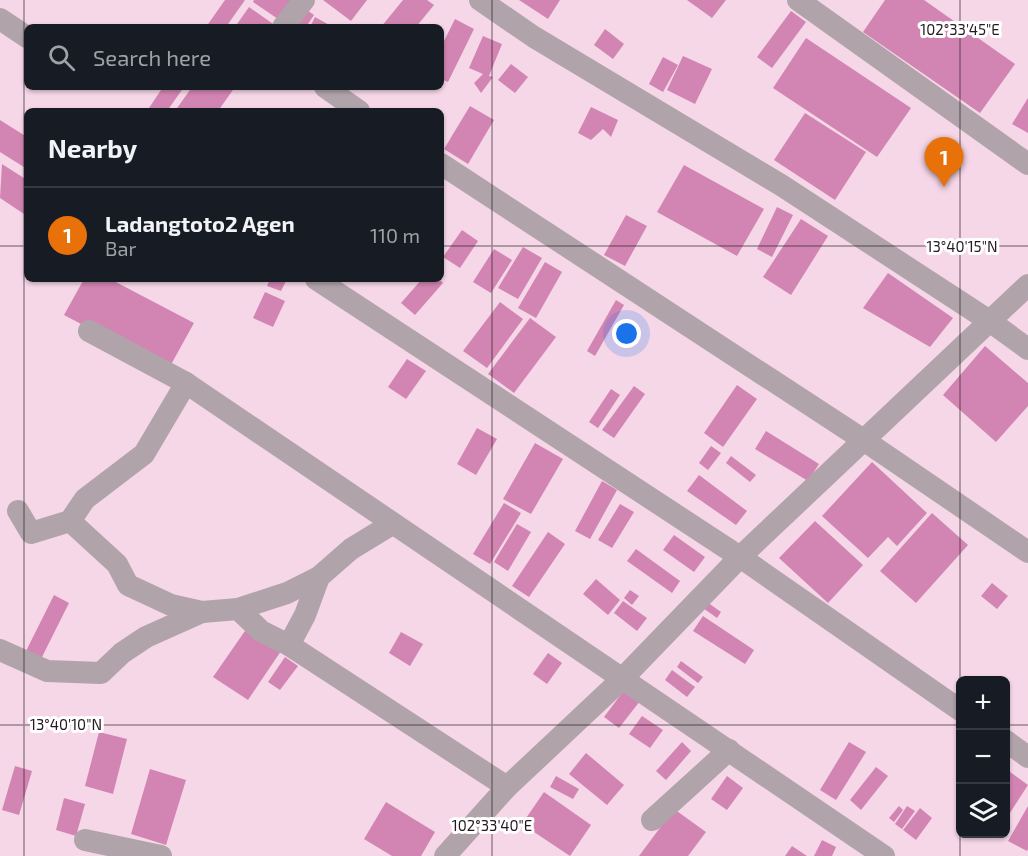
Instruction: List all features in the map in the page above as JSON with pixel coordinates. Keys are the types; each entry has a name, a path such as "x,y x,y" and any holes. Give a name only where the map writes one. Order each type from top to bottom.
{"street":[{"path":"285,24 304,0"},
{"path":"480,0 534,37 782,184 991,322 1028,349"},
{"path":"798,0 1028,164"},
{"path":"0,19 24,35"},
{"path":"329,90 355,108"},
{"path":"444,166 865,441 1028,552"},
{"path":"321,282 740,557 956,707"},
{"path":"445,856 507,787 622,679 740,557 1028,285"},
{"path":"89,331 186,383 884,856"},
{"path":"18,511 31,533 70,521 85,499 144,454 186,383"},
{"path":"70,521 117,564 128,585 171,605 202,612 238,609 287,593 320,577 351,549 392,524"},
{"path":"289,645 305,615 320,577"},
{"path":"238,609 261,631 289,645 507,787"},
{"path":"0,650 47,671 101,673 122,653 146,637 202,612"},
{"path":"1010,744 1028,757"},
{"path":"652,820 729,750"},
{"path":"85,840 161,856"}],"building":[{"path":"225,0 245,0 228,24 208,24"},
{"path":"254,0 292,0 278,19 253,2"},
{"path":"323,0 367,0 351,21"},
{"path":"403,0 427,0 434,5 418,24 383,24"},
{"path":"519,0 560,0 548,19"},
{"path":"687,0 726,0 712,18"},
{"path":"885,0 924,0 1015,64 980,113 863,32"},
{"path":"249,7 273,24 237,24"},
{"path":"304,8 314,15 308,24 296,22"},
{"path":"791,11 806,22 772,68 757,57"},
{"path":"315,17 328,24 312,24"},
{"path":"455,19 474,29 448,82 444,80 444,41"},
{"path":"605,29 624,44 613,59 594,45"},
{"path":"483,36 502,44 489,76 493,77 481,93 474,83 483,74 469,68"},
{"path":"806,38 911,108 877,157 773,88"},
{"path":"683,56 712,69 695,104 667,90"},
{"path":"663,57 678,65 663,92 649,84"},
{"path":"511,64 528,77 515,93 498,80"},
{"path":"161,90 182,90 169,108 149,108"},
{"path":"190,90 233,90 220,108 177,108"},
{"path":"1028,98 1028,133 1012,124"},
{"path":"470,106 494,120 468,164 444,149"},
{"path":"591,107 618,120 611,137 603,129 591,140 578,133"},
{"path":"805,113 866,152 835,200 774,160"},
{"path":"0,120 24,135 24,167 0,152"},
{"path":"2,164 24,178 24,214 0,198"},
{"path":"684,165 764,209 737,256 657,212"},
{"path":"777,207 793,215 772,257 757,249"},
{"path":"626,215 647,226 625,266 604,255"},
{"path":"801,219 828,236 791,295 763,277"},
{"path":"462,230 478,241 460,268 444,256"},
{"path":"523,247 542,258 518,299 498,288"},
{"path":"494,249 512,260 491,293 473,282"},
{"path":"545,262 562,272 536,318 518,308"},
{"path":"888,273 953,318 930,347 863,308"},
{"path":"82,282 116,282 194,323 168,370 64,315"},
{"path":"269,282 286,282 281,291 267,286"},
{"path":"419,282 443,283 415,315 401,303"},
{"path":"265,292 285,301 273,327 253,318"},
{"path":"616,300 624,305 595,356 587,351"},
{"path":"500,302 523,319 487,368 463,351"},
{"path":"530,318 556,337 514,393 488,374"},
{"path":"985,346 1028,383 1028,406 996,442 943,395"},
{"path":"407,359 426,371 406,399 388,387"},
{"path":"737,385 757,399 723,447 704,433"},
{"path":"634,386 645,394 614,438 602,430"},
{"path":"611,389 620,395 598,428 589,422"},
{"path":"477,428 497,439 476,475 457,464"},
{"path":"766,431 819,464 808,481 755,449"},
{"path":"535,443 563,459 531,514 503,499"},
{"path":"711,446 721,453 708,470 699,463"},
{"path":"731,456 756,475 750,482 726,463"},
{"path":"872,462 927,513 897,546 888,537 868,558 822,516"},
{"path":"699,475 747,511 736,525 687,491"},
{"path":"602,481 617,490 590,539 575,531"},
{"path":"504,503 521,513 490,564 473,554"},
{"path":"620,504 634,512 612,548 598,540"},
{"path":"932,513 968,545 916,603 880,571"},
{"path":"815,521 863,565 828,603 779,558"},
{"path":"517,524 531,532 508,571 494,562"},
{"path":"548,532 565,544 529,597 512,586"},
{"path":"674,535 705,557 694,572 663,550"},
{"path":"636,549 680,581 672,593 627,561"},
{"path":"596,579 620,600 608,615 583,594"},
{"path":"992,583 1008,596 997,609 981,596"},
{"path":"630,590 639,596 632,605 624,598"},
{"path":"54,595 69,603 41,659 26,651"},
{"path":"623,601 647,618 637,631 614,613"},
{"path":"707,602 721,612 717,618 703,608"},
{"path":"703,616 754,650 745,664 693,631"},
{"path":"247,628 281,651 248,700 213,677"},
{"path":"401,632 423,644 410,666 389,653"},
{"path":"548,653 562,663 547,684 533,674"},
{"path":"285,657 298,666 280,690 268,682"},
{"path":"681,661 703,677 698,683 677,667"},
{"path":"672,670 695,687 687,697 665,680"},
{"path":"625,689 640,701 619,728 604,717"},
{"path":"642,716 663,730 650,748 629,734"},
{"path":"99,732 127,739 113,794 85,786"},
{"path":"682,742 691,751 666,780 656,771"},
{"path":"849,742 866,752 836,800 820,790"},
{"path":"586,753 624,785 607,805 569,774"},
{"path":"15,766 32,771 19,815 2,810"},
{"path":"876,767 888,776 861,810 850,800"},
{"path":"150,769 186,780 166,845 131,834"},
{"path":"1010,772 1028,785 1010,813"},
{"path":"556,776 579,789 573,799 550,787"},
{"path":"727,776 743,788 727,810 711,799"},
{"path":"544,792 591,825 570,856 522,824"},
{"path":"64,798 85,804 76,836 56,830"},
{"path":"386,802 435,832 421,856 392,856 364,839"},
{"path":"899,806 903,810 894,822 889,818"},
{"path":"907,806 915,811 902,829 895,824"},
{"path":"1028,806 1027,851 1008,841"},
{"path":"920,808 932,818 916,840 903,830"},
{"path":"674,809 706,832 688,856 639,856"},
{"path":"822,840 836,847 832,856 814,856"},
{"path":"792,846 807,856 785,856"}],"place":[{"name":"Ladangtoto2 Agen","path":"944,187"}]}
